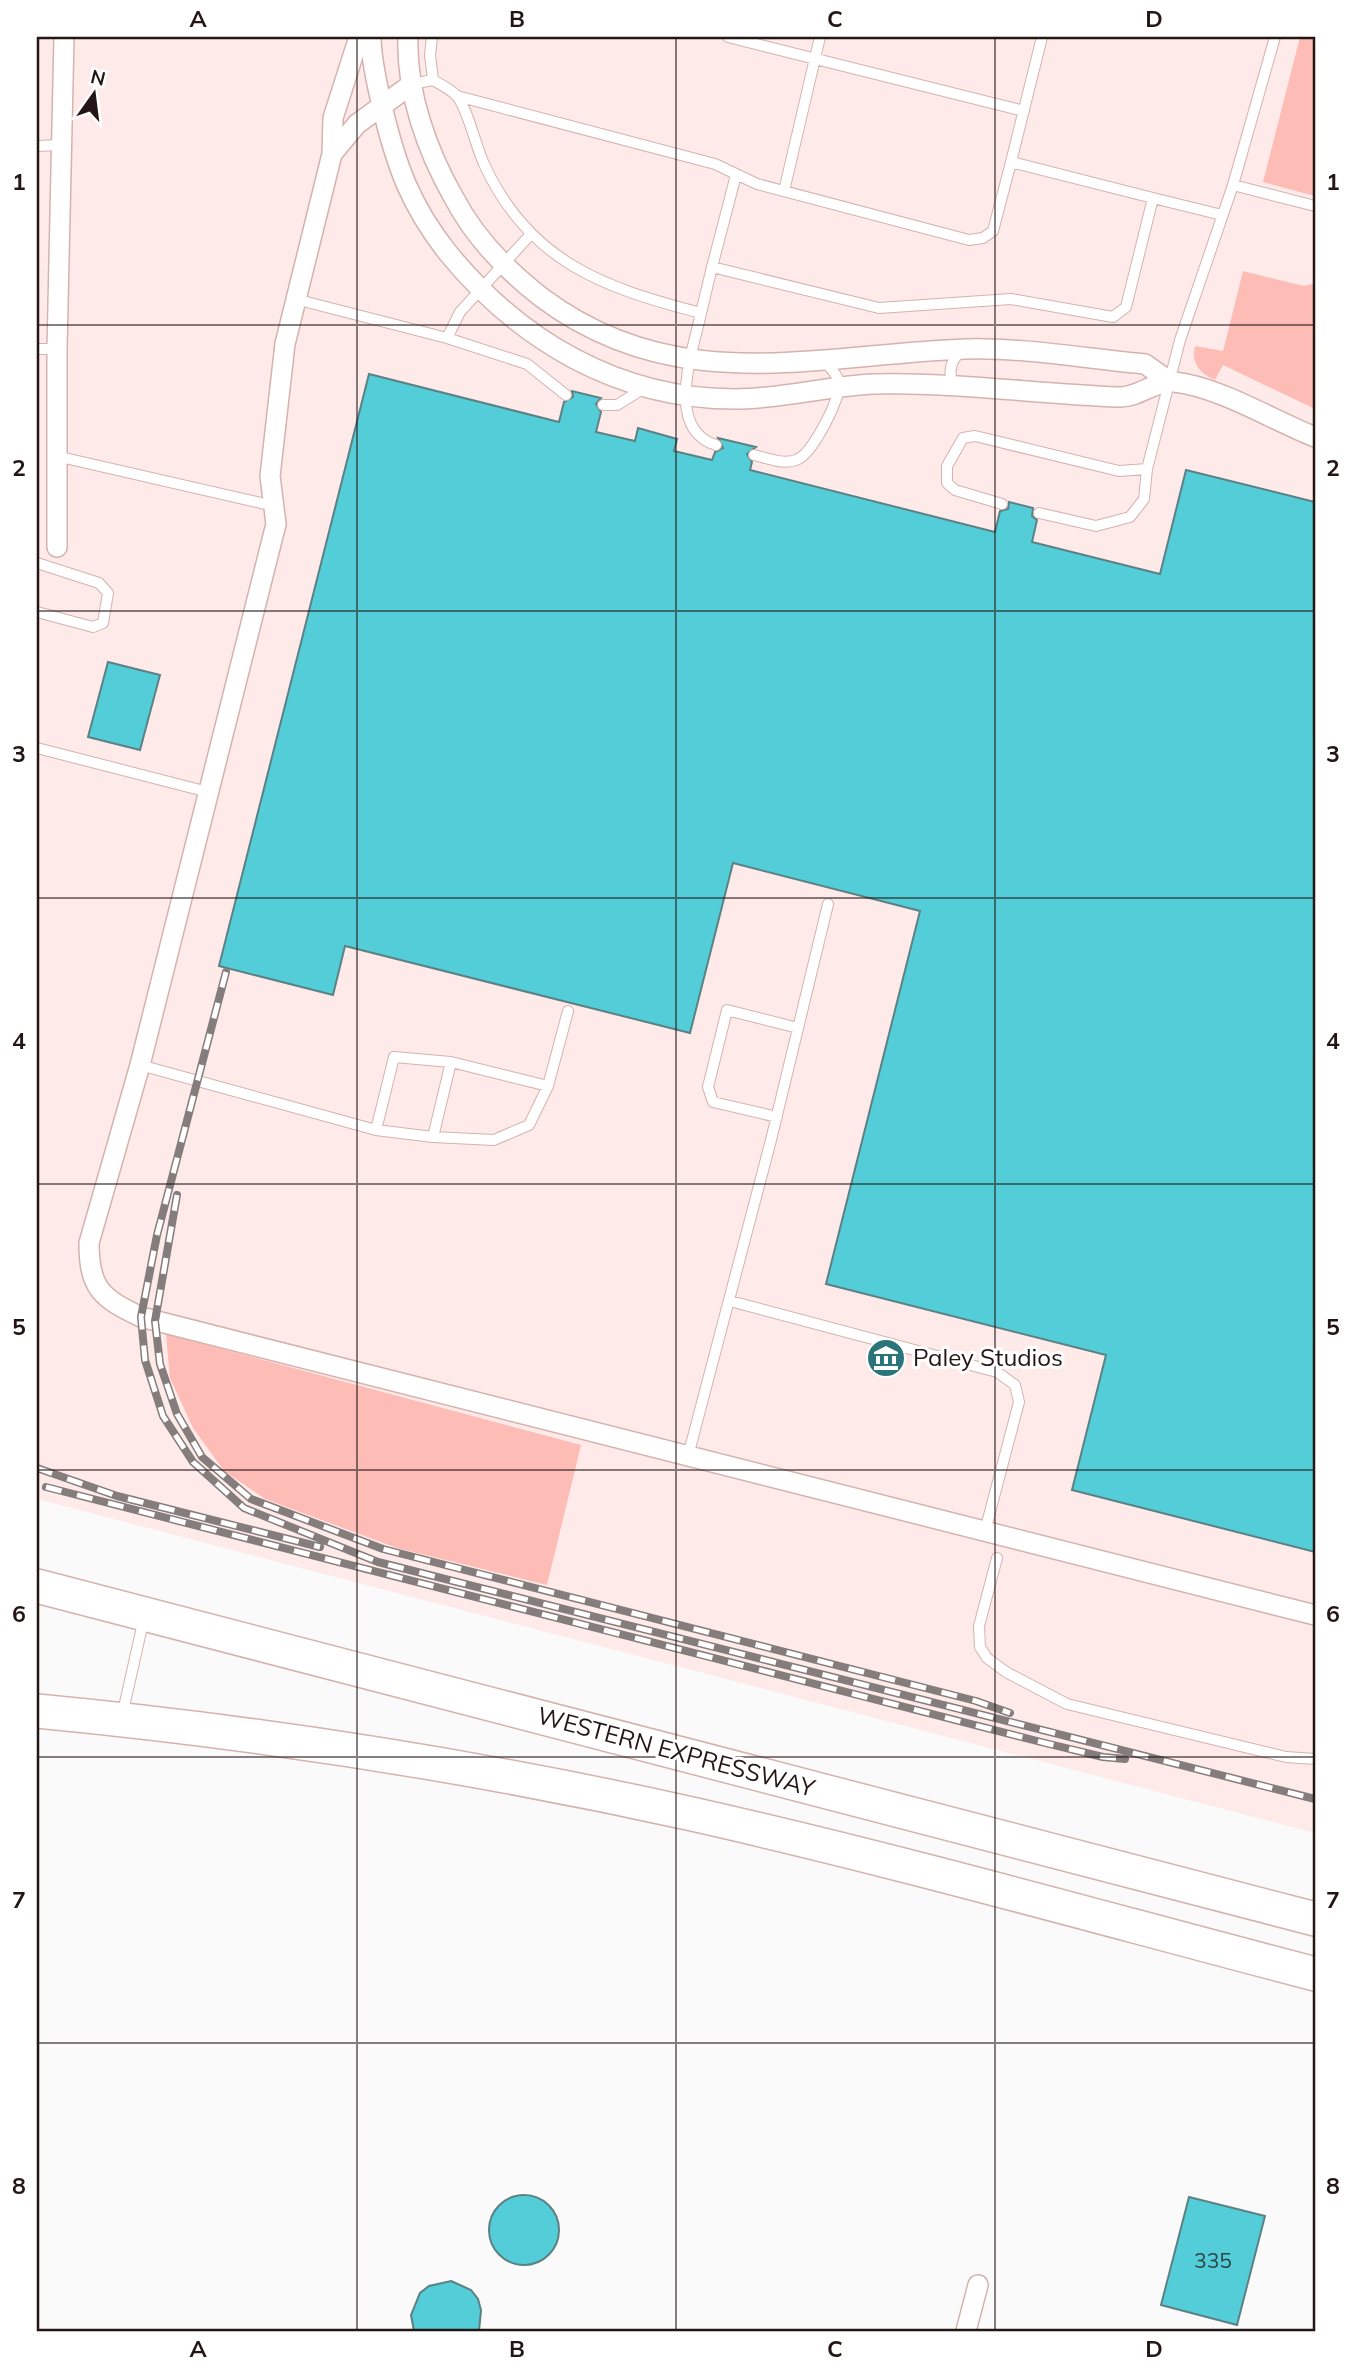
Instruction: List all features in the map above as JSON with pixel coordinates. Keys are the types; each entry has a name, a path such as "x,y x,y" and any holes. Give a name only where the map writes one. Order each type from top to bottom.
{"highway":[{"name":"WESTERN EXPRESSWAY","path":"37,1586 1315,1919"},
{"path":"37,1711 121,1719 351,1749 622,1799 823,1845 1315,1974"}],"street":[{"path":"57,547 57,349 64,37"},
{"path":"359,37 333,118 332,155 285,344 270,476 276,524 140,1065 89,1242 89,1270 99,1291 120,1307 141,1317 1315,1615"},
{"path":"371,37 382,106 394,157 419,212 479,290 515,323 558,351 592,368 646,387 686,396 734,399 780,397 839,387 952,384 1123,397 1169,382"},
{"path":"408,37 407,58 425,136 444,181 466,221 502,264 564,314 641,349 691,361 766,364 963,349 1145,364 1169,382 1210,391 1315,437"},
{"path":"332,155 357,124 412,84"},
{"path":"966,2331 978,2285"}],"lane":[{"path":"432,37 430,55 433,80"},
{"path":"728,37 1024,111"},
{"path":"784,191 820,37"},
{"path":"412,84 433,80 457,96 715,163 736,174 784,191 970,240 983,238 993,231 1042,37"},
{"path":"1039,513 1096,526 1130,517 1144,499 1147,470 1169,382 1233,185 1275,37"},
{"path":"457,96 484,166 530,234 567,263 598,281 630,295 701,313"},
{"path":"37,146 60,145"},
{"path":"1011,162 1222,215"},
{"path":"716,445 695,434 686,411 686,396 701,313 736,174"},
{"path":"1233,185 1315,206"},
{"path":"712,267 879,309 1011,299 1113,317 1126,307 1153,198"},
{"path":"447,338 460,312 530,234"},
{"path":"295,299 447,338 527,364 566,395"},
{"path":"37,349 57,349"},
{"path":"952,384 952,360 963,349"},
{"path":"754,455 794,461 806,455 815,445 839,387 836,374 822,360"},
{"path":"603,405 617,405 646,387"},
{"path":"1002,504 955,491 947,482 947,466 962,438 975,436 1119,471 1147,470"},
{"path":"56,456 274,506"},
{"path":"54,569 57,547"},
{"path":"37,563 99,583 108,593 103,623 93,628 37,612"},
{"path":"37,748 208,792"},
{"path":"688,1456 777,1117 828,904"},
{"path":"777,1117 713,1102 708,1087 727,1010 798,1028"},
{"path":"140,1065 376,1130 433,1137 494,1140 530,1125 548,1086 568,1011"},
{"path":"376,1130 394,1057 451,1062 548,1086"},
{"path":"433,1137 451,1062"},
{"path":"730,1301 997,1372 1015,1385 1019,1402 985,1531"},
{"path":"997,1558 979,1626 981,1647 987,1658 1006,1672 1068,1704 1286,1757 1315,1759"},
{"path":"121,1719 145,1614"}],"shaded area":[{"path":"37,37 1315,37 1315,1833 37,1499","holes":["51,151 70,157 65,546 47,548 46,321"]},
{"path":"1300,37 1315,37 1315,196 1263,182"},
{"path":"1243,271 1304,286 1315,283 1315,409 1223,365 1215,380 1205,374 1195,362 1195,346 1223,351"},
{"path":"166,1334 581,1445 547,1585 397,1548 265,1499 224,1471 193,1428 170,1378"}],"building":[{"path":"369,374 559,422 564,402 573,397 572,391 601,398 596,404 601,412 596,432 635,441 638,428 677,439 674,451 712,460 715,452 723,448 718,438 756,447 747,454 752,462 750,470 995,532 1000,511 1008,509 1009,502 1033,508 1032,516 1037,520 1032,542 1160,574 1186,470 1315,502 1315,1552 1072,1490 1106,1355 826,1284 920,911 733,863 690,1033 345,946 333,995 219,966"},
{"path":"108,662 160,675 140,750 88,737"},
{"path":"524,2195 549,2205 559,2230 549,2255 524,2265 499,2255 489,2230 499,2205"},
{"path":"1189,2197 1265,2216 1237,2325 1161,2305"},
{"path":"451,2281 471,2290 478,2299 481,2310 479,2331 414,2331 411,2315 420,2293 429,2286"}],"railway":[{"path":"226,972 157,1235 141,1317 145,1360 163,1416 193,1462 244,1508 378,1562 1315,1799"},
{"path":"177,1195 155,1321 160,1364 177,1414 202,1457 251,1499 383,1549 976,1701 1010,1713"},
{"path":"37,1468 117,1496 320,1547"},
{"path":"46,1487 1045,1743 1103,1757 1125,1759"}],"place":[{"name":"Paley Studios","path":"886,1358"}]}
